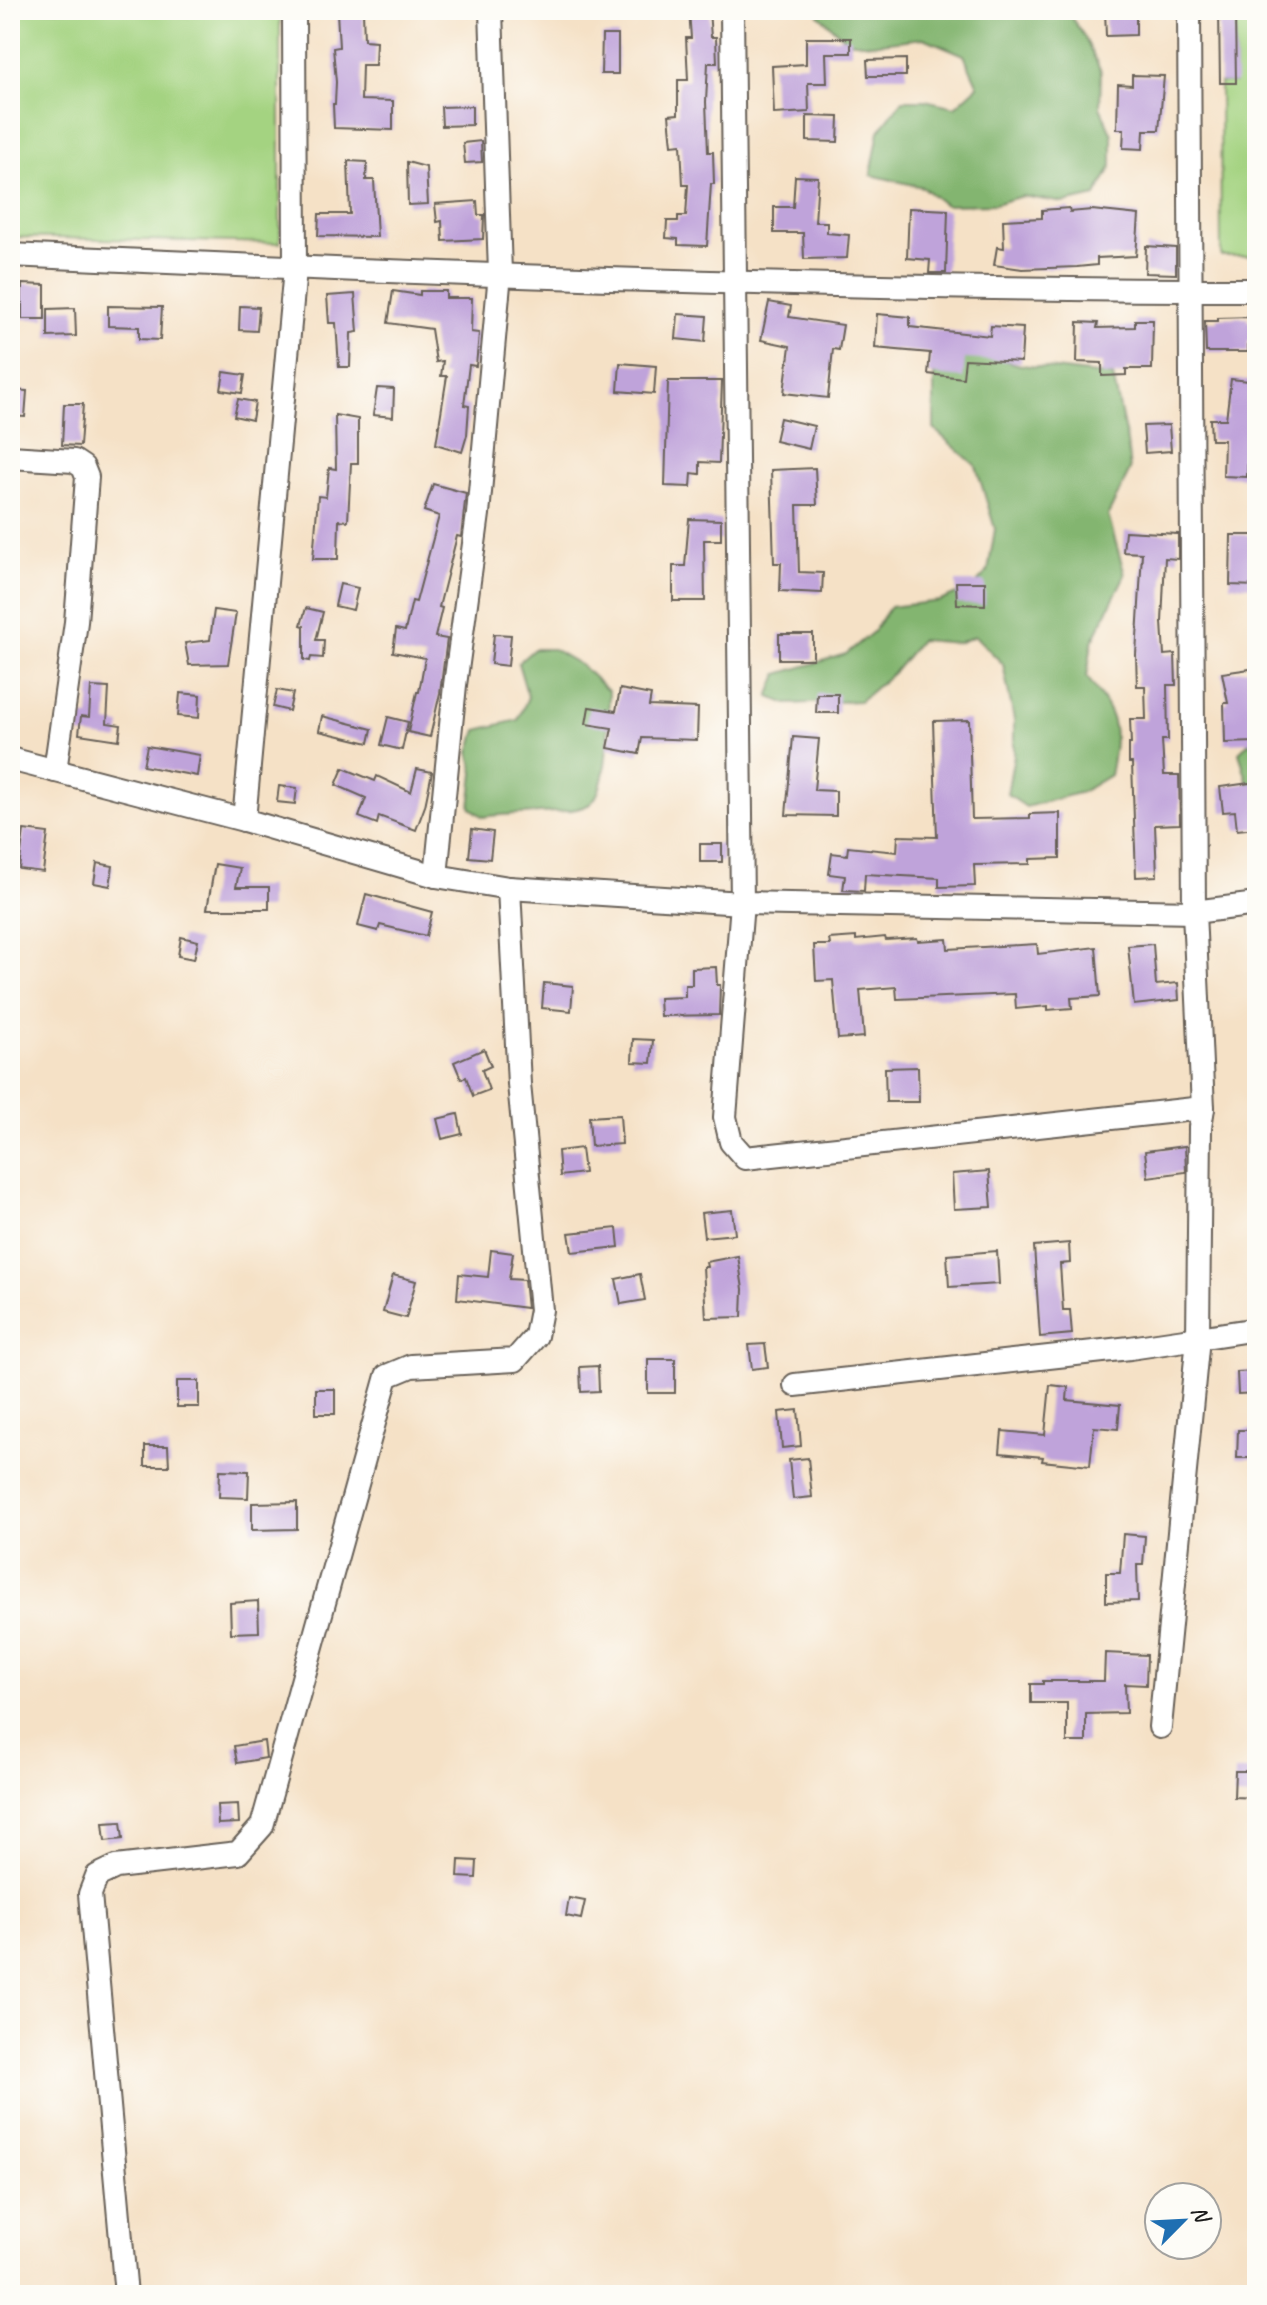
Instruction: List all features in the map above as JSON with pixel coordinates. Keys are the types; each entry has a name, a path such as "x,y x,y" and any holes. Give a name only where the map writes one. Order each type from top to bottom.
{"street":[{"path":"244,820 295,269 294,10"},
{"path":"436,876 455,685 478,514 500,273 491,10"},
{"path":"732,10 742,903 725,1117 731,1142 745,1158 1203,1108"},
{"path":"1160,1727 1198,1338 1200,1127 1203,1108 1194,912 1189,10"},
{"path":"10,255 295,269 733,281 1257,290"},
{"path":"10,457 74,461 83,467 87,477 76,622 55,771"},
{"path":"10,759 244,820 436,876 509,888 742,903 1194,912 1257,904"},
{"path":"126,2295 90,1894 97,1876 116,1867 238,1853 262,1826 387,1376 411,1366 515,1360 536,1336 541,1310 519,1084 509,888"},
{"path":"795,1385 1130,1348 1257,1329"}],"green space":[{"path":"10,10 280,10 280,243 10,237"},
{"path":"818,10 1066,10 1084,36 1101,71 1100,107 1112,135 1112,166 1096,196 1064,203 1022,196 995,204 945,205 922,187 871,175 879,131 903,100 925,100 955,107 978,86 964,55 924,38 871,44 847,41 819,15"},
{"path":"1235,10 1257,10 1257,256 1221,256 1220,83 1235,83"},
{"path":"964,350 1021,365 1113,376 1127,442 1130,470 1108,515 1125,575 1092,642 1087,677 1110,712 1113,722 1115,744 1110,775 1082,792 1026,807 1007,794 1014,755 1014,720 1003,664 975,636 958,643 920,640 895,671 860,701 787,704 769,697 778,674 846,654 873,632 890,607 940,601 973,587 988,571 995,529 976,466 934,429 934,368"},
{"path":"534,649 553,649 582,666 609,692 606,753 600,786 595,798 579,808 483,817 470,807 474,773 470,752 477,730 518,720 528,697 518,663"},
{"path":"1257,735 1257,798 1249,787 1239,752"}],"building":[{"path":"689,10 709,10 711,37 716,37 717,63 708,63 706,102 708,152 713,152 714,184 711,184 707,246 678,245 678,239 666,238 667,221 678,221 678,216 686,216 688,185 683,185 681,144 672,145 669,115 678,114 678,80 688,80 686,38 691,38"},
{"path":"1105,10 1136,10 1136,35 1106,36"},
{"path":"1219,10 1235,10 1236,83 1220,83"},
{"path":"363,11 364,40 376,41 375,65 362,65 361,100 393,101 393,130 334,128 336,82 333,48 339,47 337,12"},
{"path":"602,35 618,35 618,74 601,74"},
{"path":"806,38 851,38 851,53 826,53 827,83 808,83 809,112 774,114 772,66 806,64"},
{"path":"906,59 906,76 868,76 867,60"},
{"path":"1132,75 1164,76 1159,130 1144,130 1143,149 1123,148 1124,129 1117,129 1118,84 1132,85"},
{"path":"472,106 472,125 442,126 441,107"},
{"path":"807,116 839,117 838,142 807,141"},
{"path":"481,141 482,162 465,163 463,143"},
{"path":"348,161 367,162 366,180 374,180 377,237 318,236 319,214 350,214"},
{"path":"407,162 426,167 428,204 408,205"},
{"path":"795,176 818,177 815,222 827,222 827,233 849,235 847,258 804,259 803,233 774,233 774,207 793,207"},
{"path":"477,201 478,215 484,215 483,239 443,241 442,221 437,222 435,204"},
{"path":"909,208 948,210 946,273 929,273 930,260 907,258"},
{"path":"1069,208 1070,212 1092,210 1139,215 1136,256 1097,258 1097,265 1077,267 1022,269 994,265 997,247 1004,248 1003,220 1042,218 1042,210"},
{"path":"1146,246 1176,248 1176,274 1145,273"},
{"path":"22,284 45,285 45,319 22,319"},
{"path":"393,291 420,295 420,291 446,291 446,298 472,298 471,332 479,333 476,366 469,365 464,405 469,406 467,435 462,452 436,444 447,376 441,376 443,361 436,362 431,329 388,323"},
{"path":"355,294 358,332 351,333 350,367 339,367 336,323 329,323 327,296"},
{"path":"769,302 791,306 789,317 843,325 839,350 833,349 828,398 784,393 790,346 761,340"},
{"path":"108,306 162,307 160,340 139,339 139,327 108,326"},
{"path":"240,306 259,307 257,331 239,330"},
{"path":"75,308 76,336 48,337 48,309"},
{"path":"678,314 707,316 705,342 676,339"},
{"path":"877,314 910,317 910,327 990,336 991,326 1023,328 1021,362 965,359 963,378 928,374 930,353 875,348"},
{"path":"1248,317 1248,321 1257,321 1257,341 1248,341 1248,352 1206,352 1205,321"},
{"path":"1135,320 1153,320 1152,369 1126,369 1126,375 1102,376 1102,363 1077,362 1078,322 1098,323 1097,328 1135,327"},
{"path":"620,363 656,366 654,394 618,391"},
{"path":"224,372 245,375 242,393 221,390"},
{"path":"1231,379 1257,382 1257,442 1248,441 1247,477 1223,476 1224,440 1211,440 1210,419 1226,419"},
{"path":"668,381 722,381 719,463 700,462 700,474 692,473 691,487 665,486"},
{"path":"377,388 394,389 393,417 373,415"},
{"path":"10,390 27,391 25,417 10,416"},
{"path":"238,399 255,402 252,420 234,416"},
{"path":"64,404 83,404 80,446 62,445"},
{"path":"335,415 358,419 358,463 351,463 348,521 339,520 338,559 313,559 318,496 326,497 329,468 336,469"},
{"path":"780,418 814,426 809,449 775,441"},
{"path":"1169,425 1171,451 1145,453 1143,426"},
{"path":"815,468 817,505 797,505 799,572 823,573 822,593 780,591 781,563 774,563 771,470"},
{"path":"433,484 466,493 461,537 457,536 439,607 442,608 435,637 447,639 430,737 408,732 425,658 393,652 396,629 405,631 412,601 416,602 439,516 424,511"},
{"path":"689,519 721,520 721,540 704,540 705,601 673,601 673,566 685,566"},
{"path":"1125,531 1178,534 1178,559 1165,558 1164,655 1175,654 1176,685 1167,685 1168,740 1162,740 1164,775 1179,775 1180,824 1155,825 1157,876 1136,877 1129,744 1130,719 1146,719 1145,686 1137,686 1136,655 1142,553 1123,552"},
{"path":"1231,535 1257,535 1257,586 1230,585"},
{"path":"956,582 985,582 985,605 957,604"},
{"path":"340,584 358,588 353,610 335,606"},
{"path":"306,608 323,612 316,640 324,640 323,658 311,657 310,661 304,660 304,626 301,625"},
{"path":"214,610 236,613 228,664 189,665 185,643 210,640"},
{"path":"494,634 511,635 508,666 491,664"},
{"path":"779,634 813,634 813,659 779,659"},
{"path":"1257,668 1257,742 1225,743 1224,703 1228,703 1222,673"},
{"path":"91,687 109,688 107,723 121,725 119,740 79,734 81,716 89,717"},
{"path":"620,689 651,695 649,706 698,708 697,740 642,738 639,754 608,748 612,728 586,724 589,707 616,711"},
{"path":"277,690 293,693 289,711 273,707"},
{"path":"180,693 200,695 199,718 178,716"},
{"path":"817,694 838,694 838,713 816,713"},
{"path":"322,716 372,729 369,743 319,731"},
{"path":"388,717 408,722 402,750 381,745"},
{"path":"969,720 972,819 1030,818 1030,814 1060,813 1060,858 1030,859 1030,864 974,865 975,886 939,887 939,878 865,874 864,891 843,890 845,876 829,874 832,853 847,855 848,847 897,852 898,836 937,837 933,721"},
{"path":"793,737 819,739 814,790 836,791 836,816 786,815"},
{"path":"147,746 200,755 197,776 143,766"},
{"path":"343,768 375,781 377,776 411,792 417,769 432,772 416,830 379,816 377,824 359,817 366,798 336,785"},
{"path":"1257,782 1257,828 1237,830 1235,811 1223,812 1220,787"},
{"path":"279,786 297,788 295,804 277,802"},
{"path":"472,829 493,832 490,859 469,857"},
{"path":"24,830 48,833 43,872 19,869"},
{"path":"700,844 722,844 722,862 700,862"},
{"path":"97,863 113,866 110,886 94,883"},
{"path":"215,864 240,868 236,887 269,887 269,909 207,909"},
{"path":"366,894 432,912 426,936 380,925 378,931 358,926"},
{"path":"181,937 198,941 194,959 178,956"},
{"path":"856,937 856,940 885,937 886,940 947,939 948,949 1037,944 1038,954 1096,947 1100,996 1071,998 1072,1008 1048,1010 1048,1006 1016,1009 1015,994 897,999 896,987 860,990 864,1037 838,1039 833,980 816,981 814,945 830,945 829,939"},
{"path":"1153,944 1156,985 1178,983 1179,1000 1134,1005 1128,946"},
{"path":"716,967 717,985 720,985 719,1015 660,1016 659,998 685,997 685,985 692,985 692,968"},
{"path":"544,983 573,986 571,1011 542,1008"},
{"path":"633,1039 653,1040 651,1063 632,1062"},
{"path":"484,1049 491,1066 482,1070 489,1090 473,1096 466,1077 461,1079 454,1062"},
{"path":"918,1067 919,1102 886,1102 885,1068"},
{"path":"458,1114 462,1134 442,1139 437,1119"},
{"path":"620,1115 622,1144 591,1146 589,1117"},
{"path":"1185,1146 1186,1172 1148,1177 1145,1151"},
{"path":"581,1148 584,1173 560,1176 558,1151"},
{"path":"989,1171 992,1207 954,1209 952,1174"},
{"path":"732,1210 735,1234 704,1237 701,1213"},
{"path":"617,1228 619,1247 572,1252 569,1233"},
{"path":"1069,1243 1070,1263 1060,1264 1063,1310 1070,1310 1072,1334 1040,1337 1034,1246"},
{"path":"491,1250 513,1253 509,1279 524,1280 527,1308 457,1299 459,1274 488,1277"},
{"path":"997,1251 999,1284 949,1287 947,1255"},
{"path":"738,1256 743,1289 742,1317 706,1318 703,1267 707,1267 706,1262"},
{"path":"640,1274 645,1300 621,1304 616,1279"},
{"path":"393,1275 416,1281 406,1318 383,1312"},
{"path":"765,1344 768,1367 752,1369 749,1345"},
{"path":"648,1359 675,1359 675,1393 648,1393"},
{"path":"598,1366 599,1391 581,1392 580,1367"},
{"path":"1257,1371 1257,1393 1238,1394 1237,1372"},
{"path":"177,1381 199,1381 199,1407 177,1407"},
{"path":"1050,1385 1068,1387 1067,1400 1120,1405 1118,1429 1094,1427 1090,1466 1000,1453 1002,1431 1045,1435"},
{"path":"316,1389 335,1389 335,1414 316,1414"},
{"path":"798,1410 801,1446 782,1448 779,1412"},
{"path":"1238,1430 1257,1430 1257,1458 1237,1458"},
{"path":"145,1446 168,1446 169,1466 145,1466"},
{"path":"808,1458 812,1497 793,1499 789,1460"},
{"path":"220,1470 249,1471 248,1498 219,1497"},
{"path":"297,1502 297,1529 252,1530 252,1503"},
{"path":"1123,1534 1145,1536 1143,1565 1137,1565 1138,1601 1106,1602 1106,1573 1120,1573"},
{"path":"258,1601 259,1632 231,1633 230,1603"},
{"path":"1105,1653 1147,1655 1146,1685 1125,1684 1126,1713 1086,1714 1086,1742 1067,1742 1067,1703 1031,1703 1031,1684 1043,1684 1043,1681 1104,1681"},
{"path":"264,1741 266,1758 237,1763 234,1746"},
{"path":"1235,1771 1257,1771 1257,1798 1234,1797"},
{"path":"238,1804 239,1823 218,1824 217,1805"},
{"path":"121,1822 123,1839 105,1841 103,1823"},
{"path":"459,1860 477,1861 476,1878 458,1877"},
{"path":"569,1898 585,1901 581,1919 566,1916"}]}
